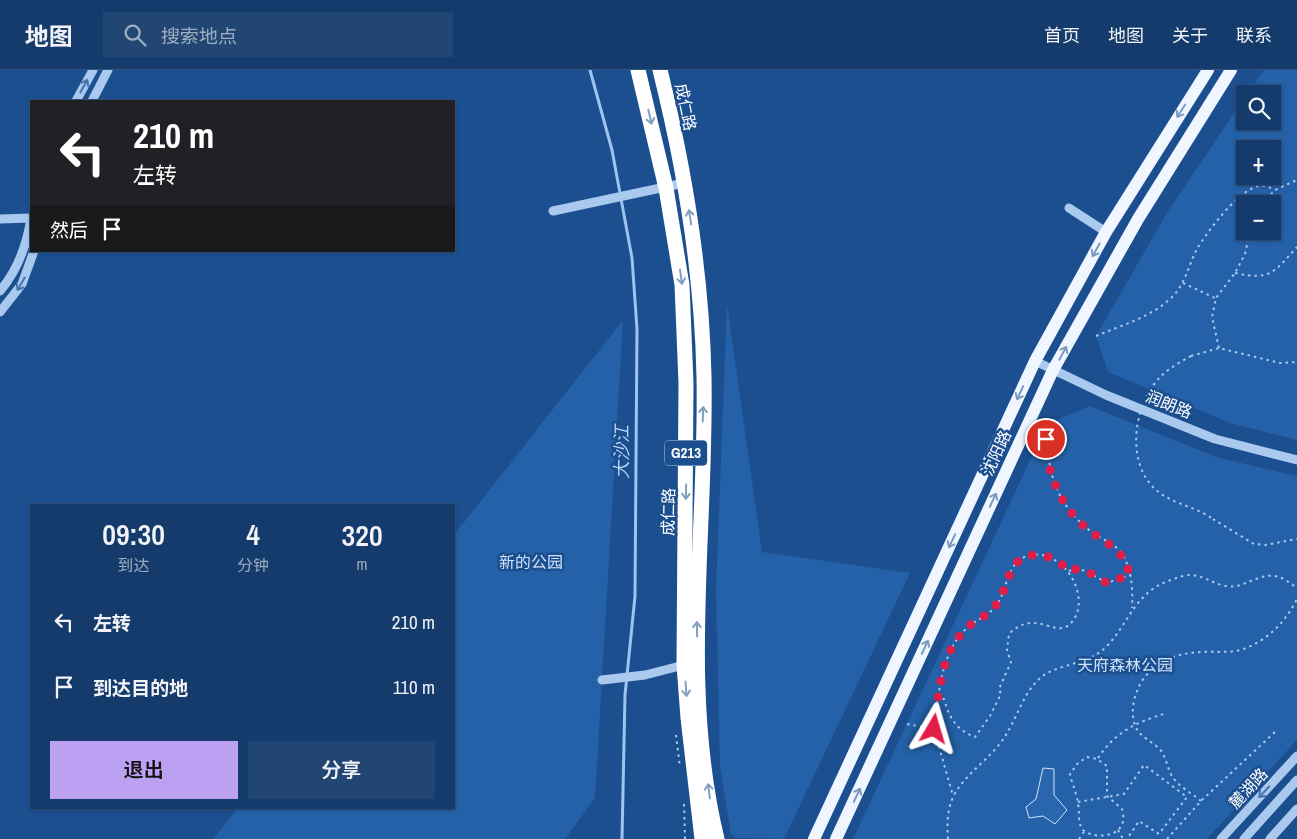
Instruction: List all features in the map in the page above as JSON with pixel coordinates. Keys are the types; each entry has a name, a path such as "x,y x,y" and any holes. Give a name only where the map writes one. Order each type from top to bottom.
{"highway":[{"name":"成仁路","path":"638,70 666,188 682,285 686,466 684,665 702,839"},
{"name":"成仁路","path":"660,70 684,183 697,273 704,378 697,604 700,720 717,839"}],"main road":[{"name":"沈阳路","path":"814,839 1035,362 1106,232 1208,70"},
{"name":"沈阳路","path":"836,839 1053,370 1138,219 1231,70"}],"street":[{"path":"77,100 93,70"},
{"path":"93,100 108,70"},
{"path":"553,211 684,183"},
{"path":"1069,208 1106,232"},
{"path":"0,219 30,218"},
{"path":"0,291 12,277 30,225"},
{"path":"0,312 22,284 34,252"},
{"name":"润朗路","path":"1035,362 1106,395 1215,439 1297,460"},
{"path":"602,680 645,675 684,665"},
{"name":"麓湖路","path":"1221,839 1297,756"},
{"path":"1244,839 1297,780"},
{"path":"1270,839 1297,809"}],"path":[{"path":"1270,195 1275,190 1297,180"},
{"path":"1096,336 1134,322 1153,312 1172,298 1183,283 1199,246 1231,205 1252,188 1262,186 1275,190"},
{"path":"1219,348 1212,317 1216,298 1235,273 1244,254 1248,240"},
{"path":"1235,273 1256,278 1264,276 1274,271 1297,247"},
{"path":"1183,283 1216,298"},
{"path":"1297,362 1280,363 1219,348 1191,356 1166,372 1146,395 1140,411 1137,447 1139,464 1146,479 1154,489 1164,496 1193,508 1254,544 1265,545 1297,539"},
{"path":"1047,424 1046,454 1052,478 1060,495 1078,520 1123,555 1133,587 1132,608"},
{"path":"938,699 944,698 947,710 958,729 975,737 990,716 1001,694 999,688 1011,662 1007,650 1009,634 1021,624 1028,622 1042,623 1058,629 1065,628 1076,616 1080,600 1068,571 1054,558 1045,555 1026,556 1014,566 996,607 968,627 955,644 939,682 934,729 954,796"},
{"path":"1068,571 1073,569 1090,573 1107,583 1130,575"},
{"path":"948,839 947,814 954,796 970,774 996,749 1004,738 1031,688 1040,678 1086,660 1105,648 1121,629 1132,608 1146,594 1166,582 1190,575 1222,586 1237,586 1272,575 1284,579 1297,588"},
{"path":"1201,801 1173,779 1162,751 1139,732 1135,725 1134,700 1140,683 1151,670 1166,660 1181,654 1245,649 1264,639 1280,626 1297,599"},
{"path":"1097,759 1109,742 1135,725 1167,713"},
{"path":"907,724 934,729"},
{"path":"1167,839 1201,801 1276,731"},
{"path":"1087,757 1097,759 1107,766 1107,796 1122,809 1124,821 1118,830 1107,838 1097,838 1084,832 1079,824 1078,802 1070,774 1077,764 1087,757"},
{"path":"1078,802 1124,794 1144,766 1187,797 1159,834 1139,821 1127,839"},
{"path":"1118,830 1123,839"},
{"path":"1079,839 1084,832"}],"green space":[{"path":"1264,70 1297,70 1297,440 1230,423 1108,372 1096,336 1168,211 1236,110 1236,130 1281,130 1281,85 1253,85"},
{"path":"727,304 762,552 910,573 784,839 736,838 731,834 720,766 716,589"},
{"name":"新的公园","path":"623,320 595,798 565,839 213,839 237,809 455,809 455,534"},
{"name":"天府森林公园","path":"1090,406 1216,457 1297,476 1297,740 1207,839 853,839 1047,424"}],"building":[{"path":"1043,768 1054,769 1054,795 1067,810 1055,824 1043,816 1029,818 1026,807 1036,799"}],"waterway":[{"name":"大沙江","path":"590,70 612,150 632,258 637,329 635,596 625,695 622,839"}],"route":[{"path":"934,729 939,682 955,644 968,627 996,607 1004,592 1010,572 1019,560 1026,556 1045,555 1054,558 1068,571 1073,569 1094,574 1107,583 1130,575 1123,555 1117,548 1090,531 1078,520 1060,495 1052,478 1046,454 1046,439"}]}
